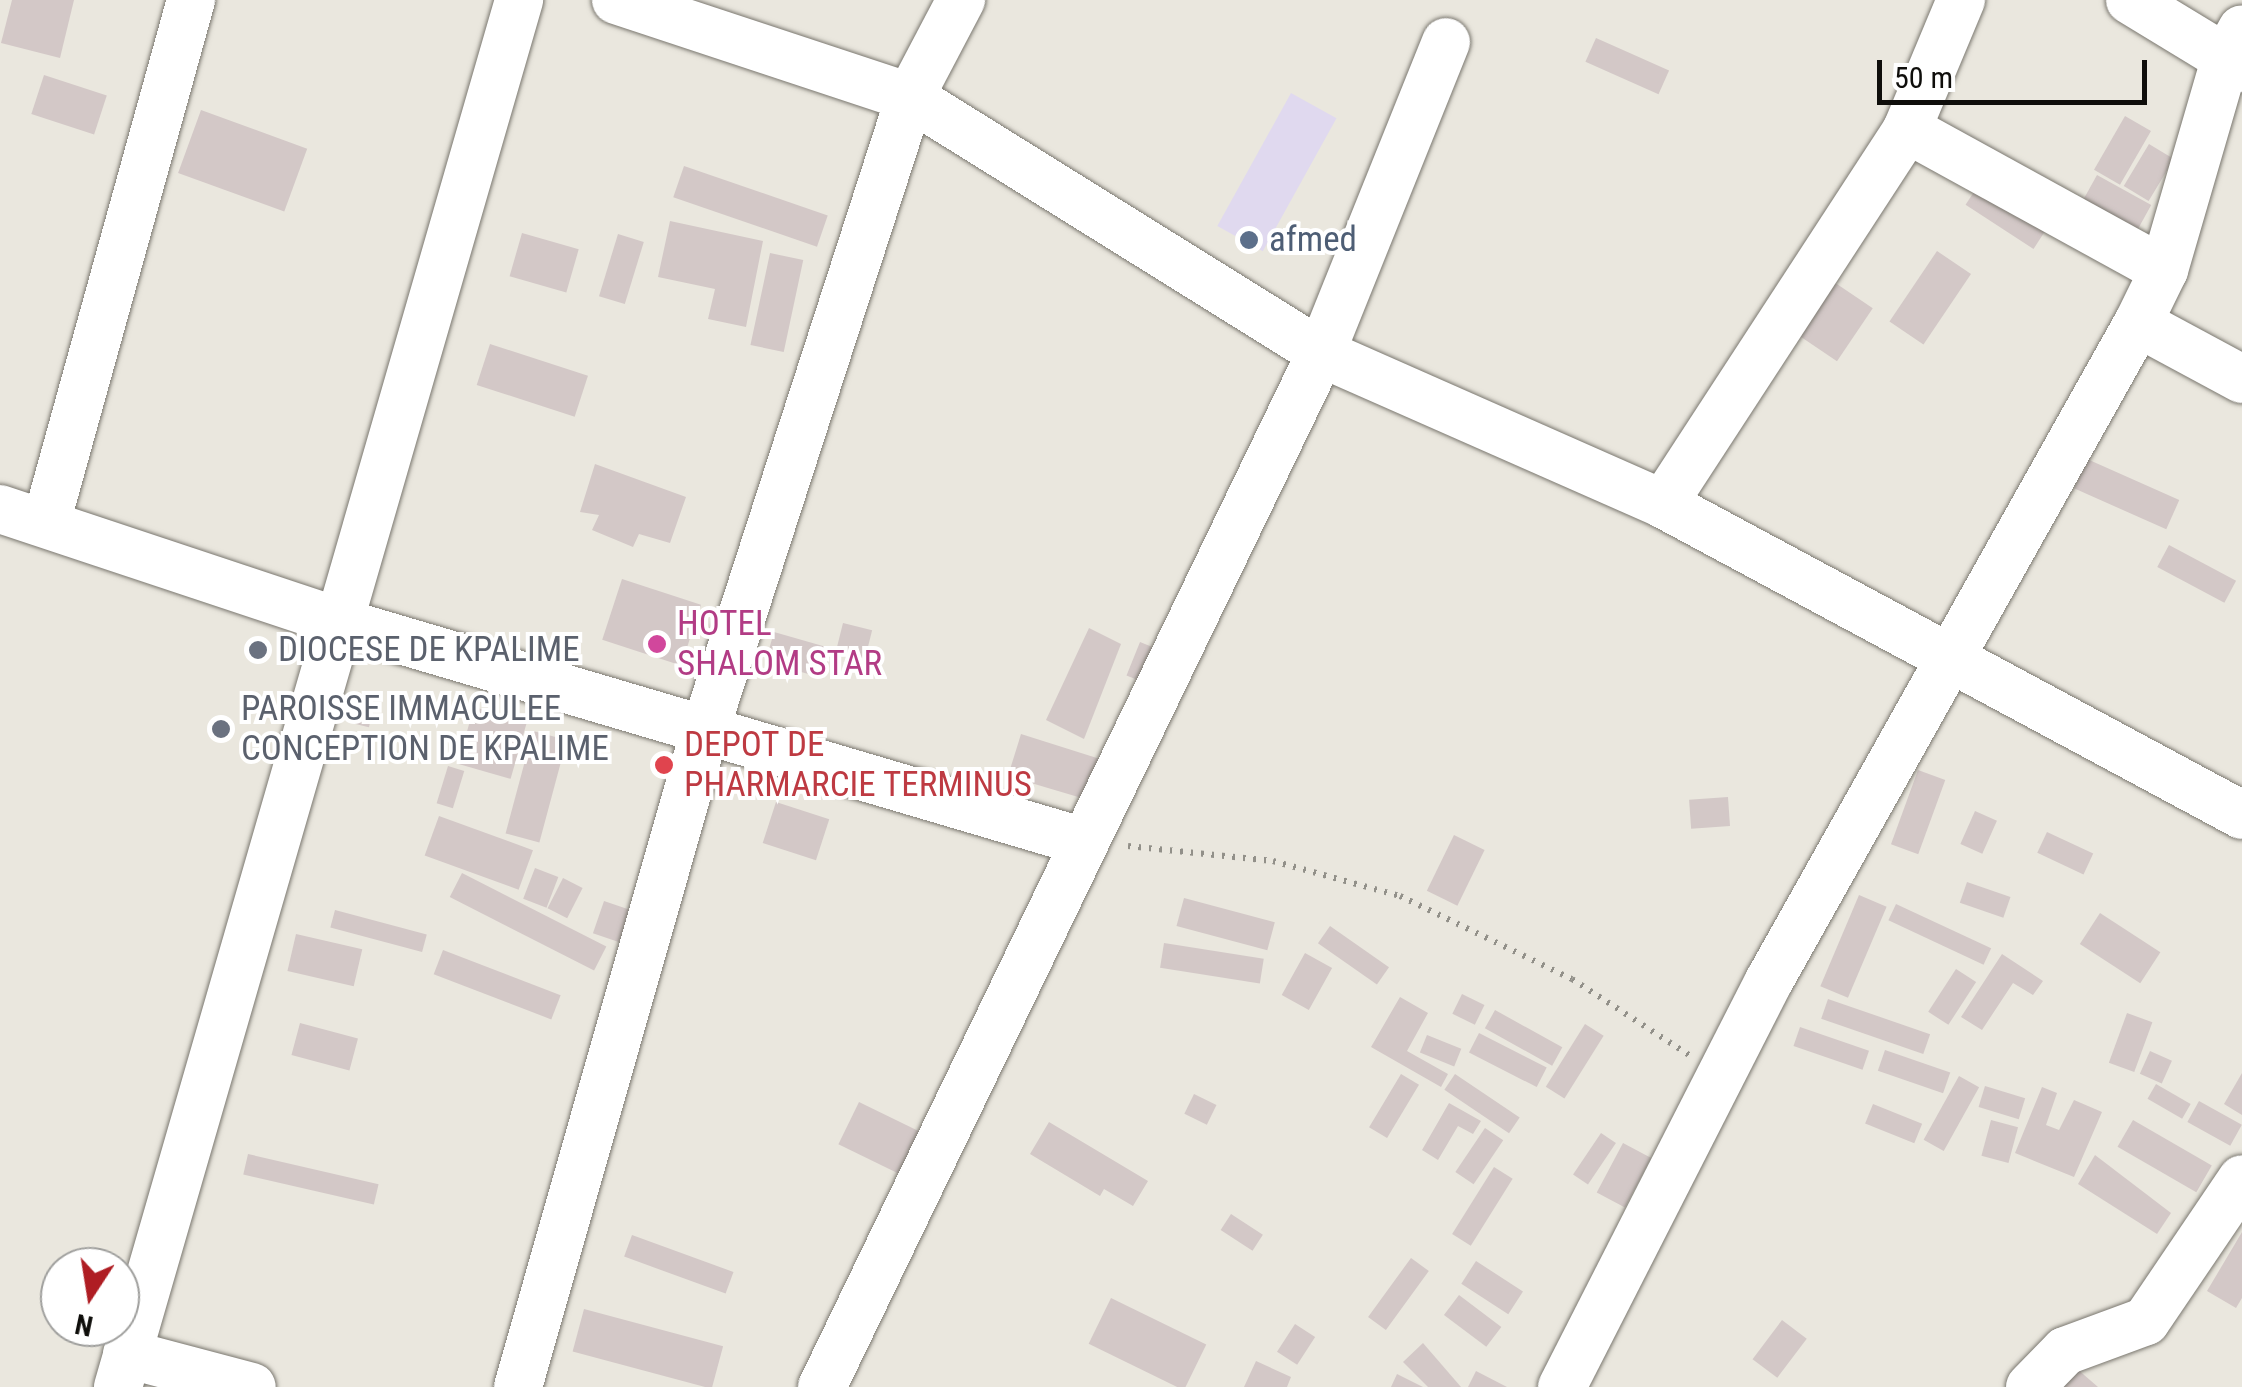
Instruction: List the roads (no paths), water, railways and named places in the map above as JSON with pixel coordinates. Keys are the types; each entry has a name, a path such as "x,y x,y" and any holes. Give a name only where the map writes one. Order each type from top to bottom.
{"street":[{"path":"46,523 191,0"},
{"path":"252,1387 123,1371 343,623 519,0"},
{"path":"616,0 910,98 1321,353 1663,504 1944,660 2242,815"},
{"path":"518,1387 706,727 910,98 961,0"},
{"path":"1663,504 1907,129 1961,0"},
{"path":"1562,1387 1944,660 2164,270 2236,52 2130,0"},
{"path":"822,1387 1081,841 1321,353 1446,42"},
{"path":"1907,129 2164,270"},
{"path":"2138,322 2242,379"},
{"path":"0,509 343,623 706,727 1081,841"},
{"path":"2030,1387 2065,1351 2146,1321 2242,1179"}],"place":[{"name":"afmed","path":"1249,240"},
{"name":"HOTEL SHALOM STAR","path":"657,644"},
{"name":"DIOCESE DE KPALIME","path":"258,650"},
{"name":"PAROISSE IMMACULEE CONCEPTION DE KPALIME","path":"221,729"},
{"name":"DEPOT DE PHARMARCIE TERMINUS","path":"664,765"}]}
